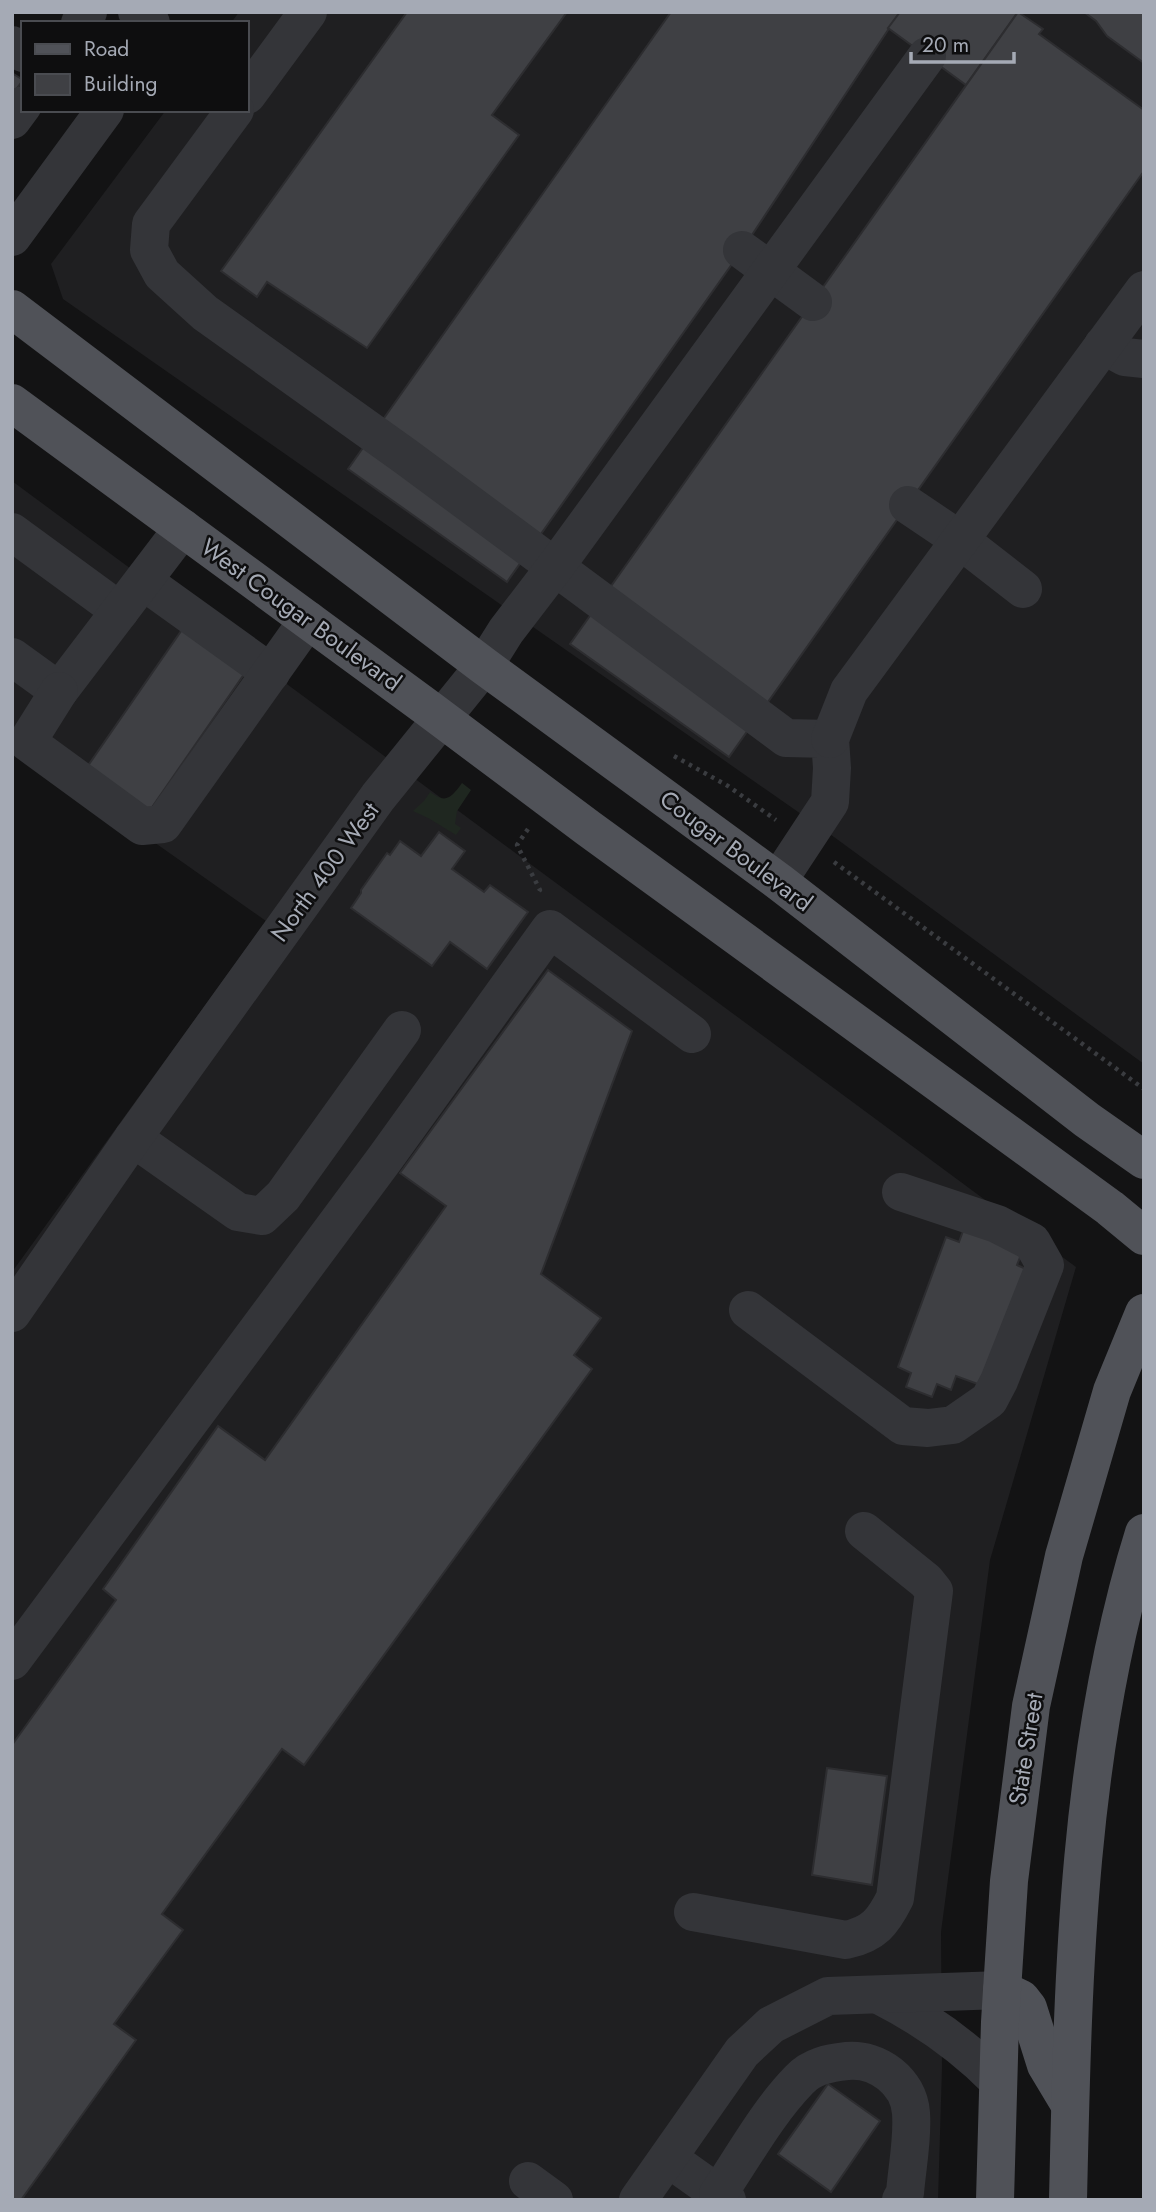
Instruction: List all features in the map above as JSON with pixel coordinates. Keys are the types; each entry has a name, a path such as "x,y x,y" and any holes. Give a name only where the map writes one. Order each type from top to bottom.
{"main road":[{"name":"Cougar Boulevard","path":"12,309 484,666 778,881 1087,1120 1144,1160"},
{"name":"West Cougar Boulevard","path":"12,403 588,828 1110,1208 1144,1236"},
{"name":"State Street","path":"995,2200 1002,1990 1012,1847 1031,1706 1072,1531 1112,1391 1144,1313"},
{"path":"1068,2200 1077,1934 1098,1727 1142,1543"},
{"path":"1002,1990 1021,1999 1028,2008 1046,2065 1070,2105"}],"street":[{"path":"248,94 308,12"},
{"name":"North 400 West","path":"12,1313 133,1138 378,797 484,666 506,631 555,567 756,260 927,56"},
{"path":"12,237 104,112"},
{"path":"234,112 151,224 149,250 162,274 205,313 405,456 786,738 830,739"},
{"path":"756,260 813,302"},
{"path":"778,881 830,802 830,739 849,691 1144,290"},
{"path":"1103,345 1125,357 1144,359"},
{"path":"908,505 960,540 1023,589"},
{"path":"183,528 60,691 27,742 142,826 163,824 308,620"},
{"path":"12,532 120,611"},
{"path":"143,581 271,673"},
{"path":"12,657 60,691"},
{"path":"12,1661 386,1157 550,929 692,1034"},
{"path":"133,1138 238,1212 262,1216 283,1196 402,1030"},
{"path":"338,1120 386,1157"},
{"path":"748,1310 903,1426 928,1428 953,1425 971,1414 989,1400 999,1381 1045,1265 1032,1242 997,1224 901,1192"},
{"path":"693,1912 846,1940 872,1930 885,1918 895,1898 934,1591 926,1581 864,1531"},
{"path":"638,2200 742,2052 771,2025 828,1996 1002,1990"},
{"path":"879,1995 911,2011 944,2033 998,2081"},
{"path":"668,2158 722,2197 767,2121 800,2078 824,2063 855,2060 874,2063 891,2074 905,2093 911,2112 905,2193 901,2200"}],"path":[{"path":"528,829 517,845 540,890 533,900"}],"shaded area":[{"path":"239,12 1144,12 1144,1064 834,837 63,299 51,264 165,112 248,112 248,21 232,21"},
{"path":"12,481 1076,1267 990,1560 941,1932 942,2068 938,2200 12,2200 12,1272 266,921 12,742"},
{"path":"462,783 471,790 457,811 455,824 461,828 456,835 413,811 430,792 440,798 448,798"}],"building":[{"path":"407,12 567,12 492,115 519,135 367,348 267,282 257,297 221,271"},
{"path":"671,12 900,12 742,250 507,582 348,469"},
{"path":"900,12 1018,12 966,85 888,28"},
{"path":"1018,12 1043,29 1039,34 1144,110 1144,171 729,757 570,644"},
{"path":"1084,12 1144,12 1144,63 1107,36 1096,21"},
{"path":"12,73 21,79 21,83 12,95"},
{"path":"186,624 249,667 148,813 85,770"},
{"path":"439,832 465,851 452,869 484,892 490,885 528,912 487,969 450,942 432,966 351,908 387,853 390,855 400,841 421,856"},
{"path":"548,970 632,1031 541,1274 601,1318 574,1355 592,1369 304,1765 282,1749 162,1914 183,1930 114,2024 136,2040 21,2200 12,2200 12,1745 116,1600 103,1589 218,1426 265,1460 446,1206 400,1173"},
{"path":"966,1223 1025,1245 1017,1265 1026,1269 983,1386 956,1376 951,1390 937,1384 932,1397 906,1387 911,1373 898,1367 946,1237 959,1242"},
{"path":"827,1768 887,1776 872,1885 812,1875"},
{"path":"828,2084 880,2121 831,2192 778,2154"}]}
